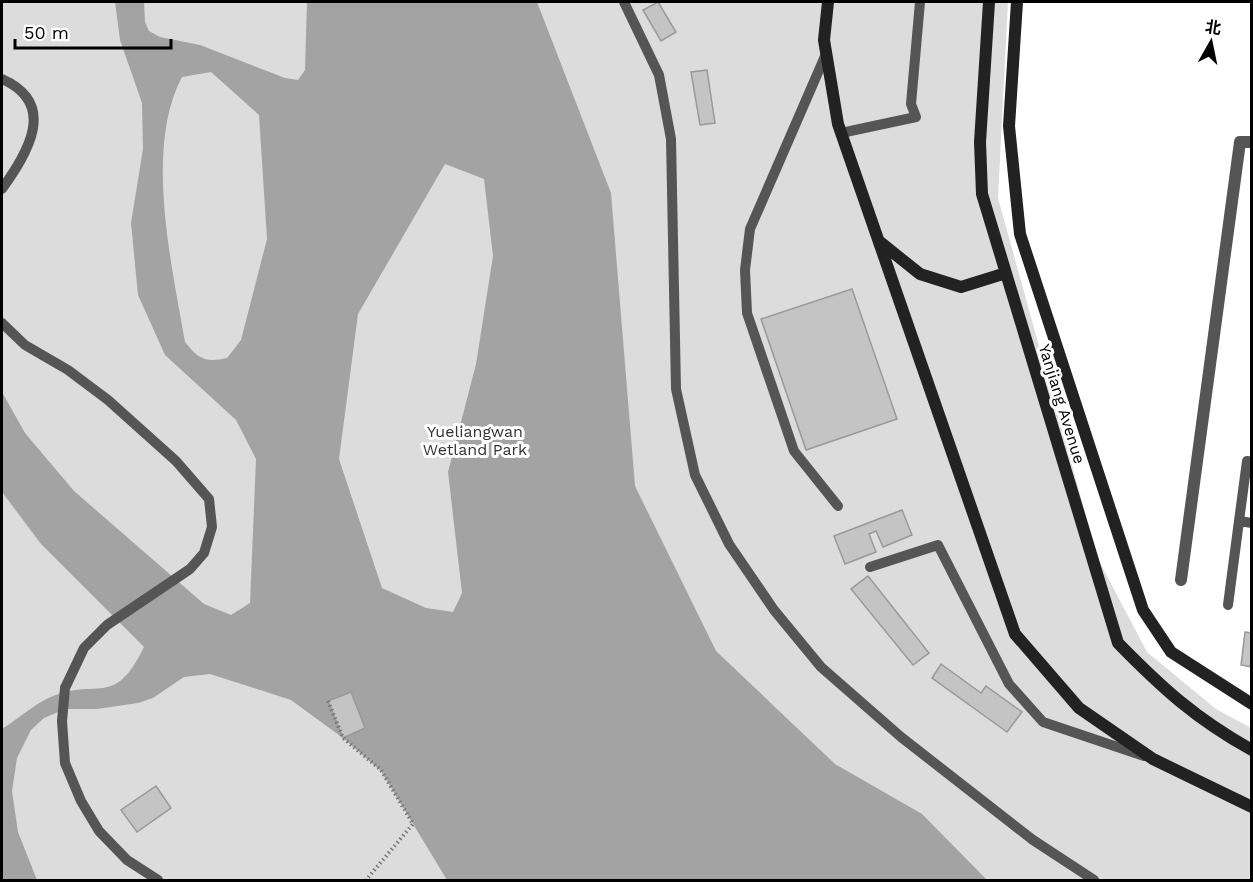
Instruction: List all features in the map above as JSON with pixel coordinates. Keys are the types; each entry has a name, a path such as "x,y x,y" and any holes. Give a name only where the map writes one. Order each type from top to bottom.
{"main road":[{"path":"828,2 824,40 841,133 1015,634 1079,708 1153,759 1251,807"},
{"name":"Yanjiang Avenue","path":"989,2 980,142 982,194 1118,643 1166,692 1219,732 1251,750"},
{"name":"Yanjiang Avenue","path":"1017,2 1009,126 1020,234 1143,610 1171,652 1251,704"},
{"path":"879,242 920,274 961,287 1006,273"}],"street":[{"path":"1181,579 1240,142 1251,142"}],"lane":[{"path":"624,2 659,75 671,138 676,389 695,475 729,544 774,610 821,667 901,737 1033,840 1094,880"},
{"path":"841,133 916,117 911,104 920,2"},
{"path":"826,54 750,229 745,270 747,313 794,451 837,506"},
{"path":"2,80 15,86 30,100 33,114 31,142 2,189"},
{"path":"2,322 26,345 68,370 108,400 176,461 209,499 212,527 204,553 190,568 107,625 84,648 65,688 62,721 65,763 81,801 99,831 126,860 158,880"},
{"path":"1228,605 1247,461 1251,462"},
{"path":"1239,521 1251,522"},
{"path":"870,567 938,544 1009,684 1043,722 1153,759"}],"path":[{"path":"328,701 343,738 381,771 413,824 366,880"}],"green space":[{"name":"Yueliangwan Wetland Park","path":"2,2 1008,2 998,198 1098,559 1147,652 1216,709 1251,728 1251,880 2,880"}],"shaded area":[{"path":"115,2 144,2 145,22 149,31 160,37 200,45 285,78 298,80 305,70 307,2 537,2 611,193 635,486 716,651 835,764 922,814 987,880 447,880 381,771 343,738 291,700 210,674 184,677 153,698 138,703 97,709 65,709 44,718 31,730 17,758 12,791 18,832 37,880 2,880 2,729 53,696 69,691 114,685 124,678 144,647 41,544 2,492 2,392 25,433 74,491 204,604 231,615 250,603 256,459 236,420 165,355 138,295 131,223 143,149 142,103 120,40","holes":["211,72 259,115 267,239 241,340 227,358 208,360 198,356 185,342 168,243 163,172 165,138 171,106 182,77","445,164 484,179 493,256 476,364 448,472 462,593 453,612 426,608 382,588 339,459 358,314"]}],"building":[{"path":"658,2 676,32 661,41 643,10"},
{"path":"707,70 715,123 700,125 691,72"},
{"path":"852,289 897,419 806,450 761,319"},
{"path":"902,510 912,535 883,547 876,531 869,534 876,552 845,564 834,536"},
{"path":"868,576 929,653 913,665 851,589"},
{"path":"1245,632 1252,633 1252,667 1241,665"},
{"path":"941,664 981,693 986,686 1022,712 1007,732 932,678"},
{"path":"351,692 365,728 343,738 328,701"},
{"path":"156,786 171,808 137,832 121,810"}]}
